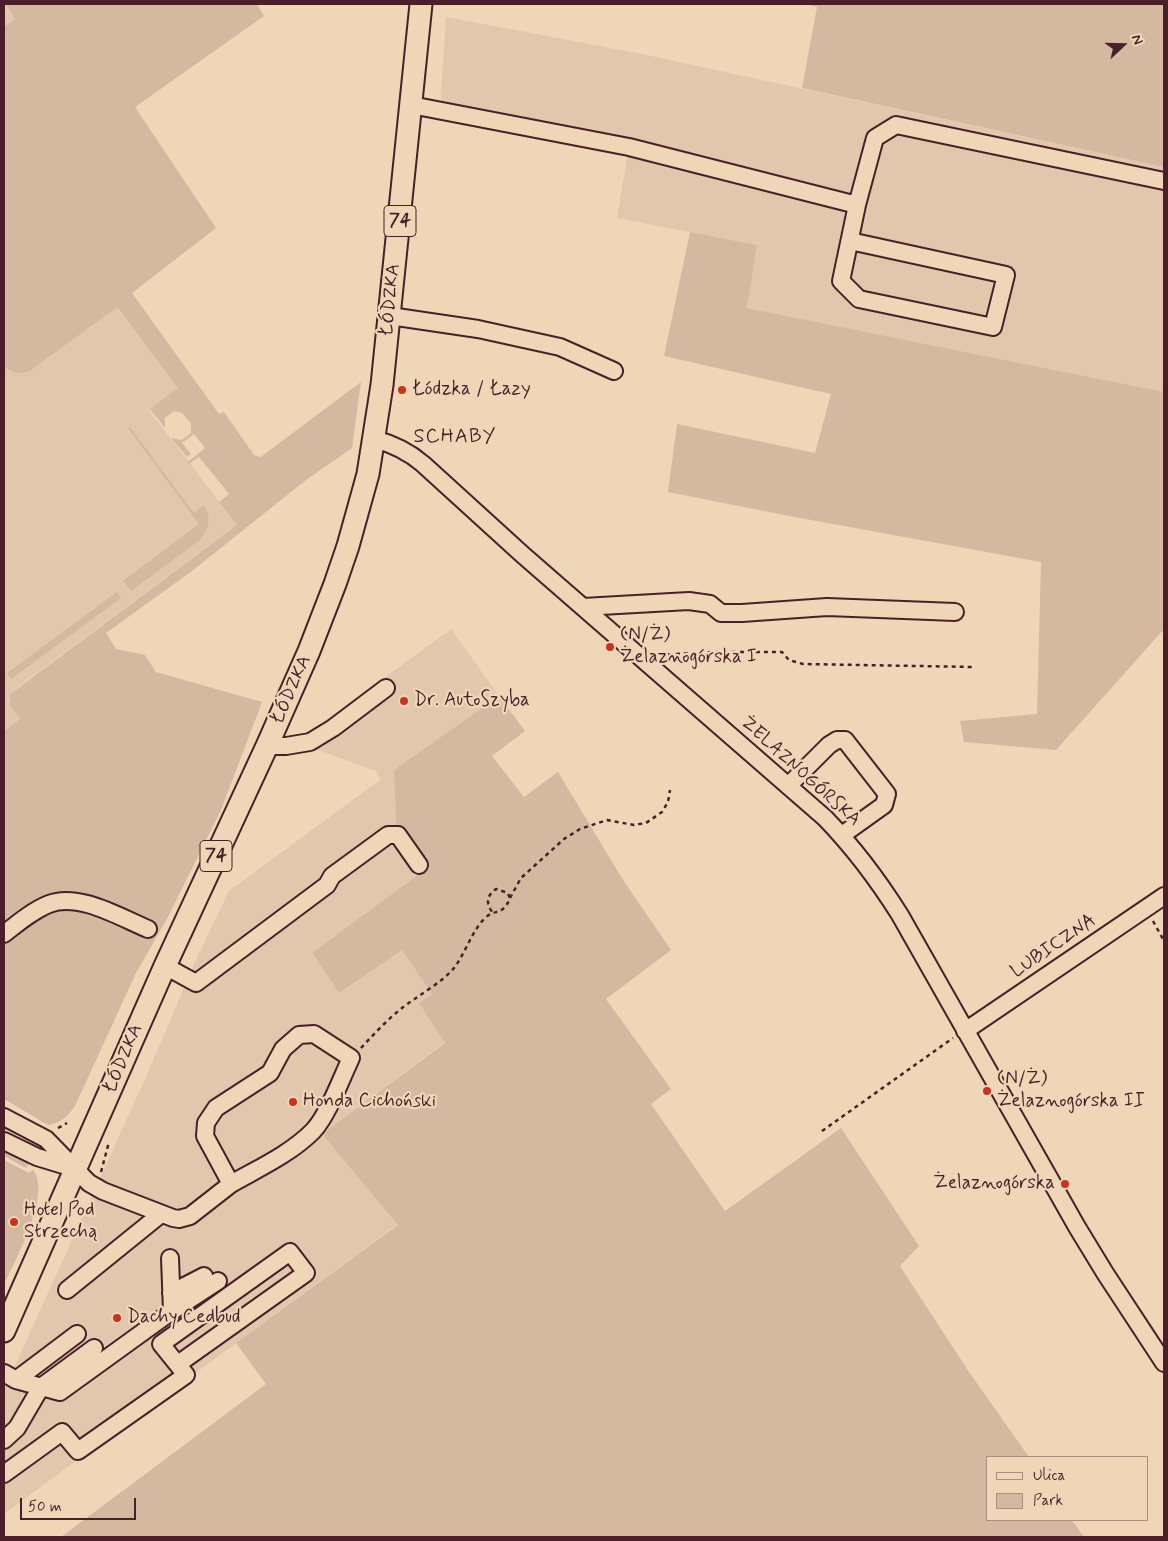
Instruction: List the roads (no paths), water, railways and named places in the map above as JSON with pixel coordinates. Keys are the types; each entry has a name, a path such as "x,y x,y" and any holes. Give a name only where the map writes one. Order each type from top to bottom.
{"main road":[{"name":"ŁÓDZKA","path":"4,1331 164,966 267,746 309,651 335,584 368,474 374,438 390,316 421,4"}],"street":[{"path":"411,105 629,147 857,205"},
{"path":"850,241 1006,275 993,328 859,299 842,281 857,205 875,138 896,125 1164,182"},
{"path":"390,316 478,329 560,347 614,371"},
{"name":"ŻELAZNOGÓRSKA","path":"374,438 410,453 503,538 825,818 842,835 872,872 895,907 1082,1235 1164,1363"},
{"path":"582,607 689,601 710,604 720,613 742,614 827,607 955,612"},
{"path":"267,746 286,746 310,742 333,728 386,688"},
{"path":"788,786 829,745 837,740 845,740 887,794 884,805 842,835"},
{"path":"164,966 196,984 327,885 332,876 388,835 398,835 419,865"},
{"name":"LUBICZNA","path":"965,1031 1164,896"},
{"path":"4,934 32,913 51,903 71,900 88,904 148,929"},
{"path":"4,1117 46,1139 89,1183 103,1191 178,1219 190,1216 231,1184 280,1157 313,1130 322,1119 351,1058 314,1034 299,1035 283,1049 270,1073 216,1108 206,1123 205,1136 231,1184"},
{"path":"4,1141 37,1157 76,1169"},
{"path":"67,1290 161,1214"},
{"path":"4,1474 62,1432 78,1451 186,1375 162,1344 290,1252 306,1273 178,1364"},
{"path":"170,1258 172,1311"},
{"path":"10,1376 60,1392 172,1311 211,1278 172,1293"},
{"path":"10,1376 77,1334"},
{"path":"4,1440 17,1428 41,1387 94,1348"}],"place":[{"name":"Łódzka / Łazy","path":"402,390"},
{"name":"(N/Ż) Żelaznogórska I","path":"610,647"},
{"name":"Dr. AutoSzyba","path":"404,701"},
{"name":"(N/Ż) Żelaznogórska II","path":"987,1091"},
{"name":"Honda Cichoński","path":"293,1102"},
{"name":"Żelaznogórska","path":"1065,1184"},
{"name":"Hotel Pod Strzechą","path":"14,1222"},
{"name":"Dachy Cedbud","path":"117,1318"}],"district":[{"name":"SCHABY","path":"455,438"}]}
